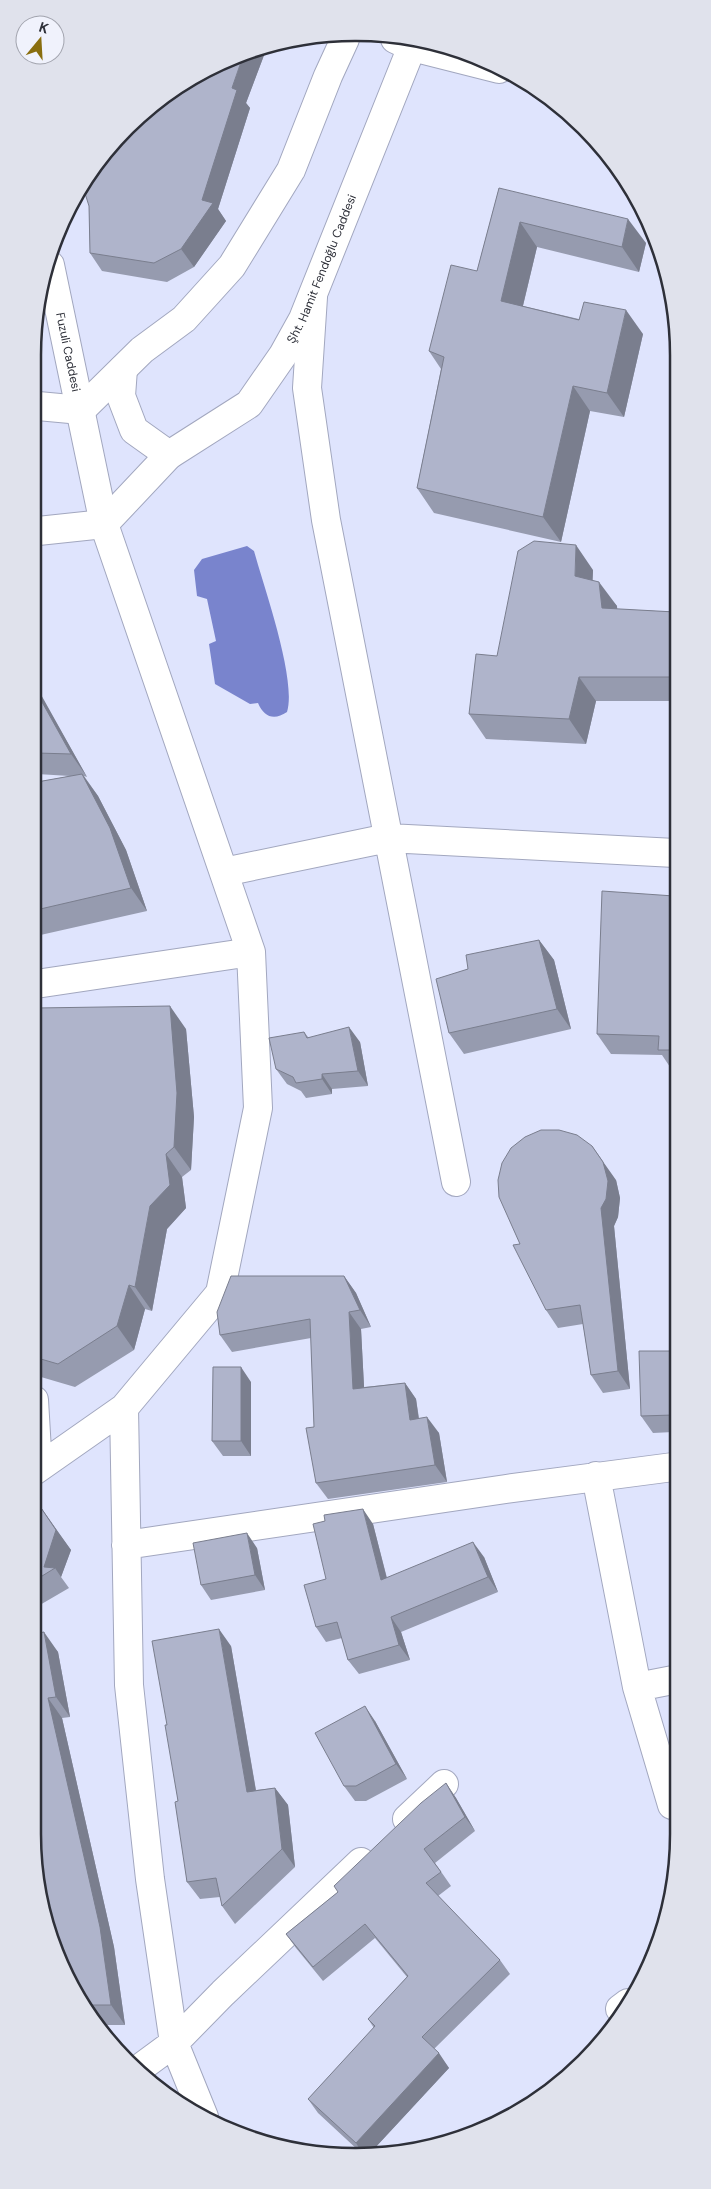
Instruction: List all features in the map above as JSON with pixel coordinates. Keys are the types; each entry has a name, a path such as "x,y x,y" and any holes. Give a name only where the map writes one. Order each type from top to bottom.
{"street":[{"path":"41,406 81,410 142,350 184,319 232,266 291,170 328,76 344,42"},
{"name":"Şht. Hamit Fendoğlu Caddesi","path":"104,524 169,455 249,404 283,355 303,319 405,45"},
{"name":"Fuzuli Caddesi","path":"41,1466 124,1408 220,1292 258,1108 252,952 104,524 52,274"},
{"path":"313,293 307,388 326,520 456,1182"},
{"path":"123,369 121,396 134,430 169,455"},
{"path":"41,530 104,524"},
{"path":"224,872 388,838 670,853"},
{"path":"41,983 252,952"},
{"path":"124,1408 129,1685 150,1880 174,2043 200,2107"},
{"path":"126,1545 506,1488 670,1467"},
{"path":"596,1476 637,1688 670,1799"},
{"path":"637,1688 670,1681"},
{"path":"143,2066 174,2043 223,1993 444,1784"}],"water":[{"path":"247,546 254,551 284,656 289,697 287,712 274,717 263,712 258,703 250,704 215,684 209,644 216,641 207,599 197,596 194,570 202,559"}],"building":[{"path":"241,63 232,88 237,90 202,200 213,203 181,249 154,263 90,253 89,206 85,194 106,164 133,133 181,94 198,83"},
{"path":"499,188 628,219 622,247 520,222 501,301 579,320 584,302 626,310 607,393 573,386 543,517 417,488 444,357 429,351 451,265 477,271"},
{"path":"534,541 576,545 575,576 599,582 602,608 670,612 670,677 579,677 569,719 469,714 476,654 497,656 518,551"},
{"path":"41,700 71,754 41,753"},
{"path":"82,774 110,828 131,888 41,909 41,781"},
{"path":"602,891 670,896 670,1050 658,1050 659,1036 597,1034"},
{"path":"539,940 557,1009 449,1033 436,979 468,969 466,955"},
{"path":"170,1006 177,1093 174,1147 166,1154 170,1185 150,1206 135,1287 129,1285 117,1326 58,1364 41,1359 41,1008"},
{"path":"349,1027 358,1071 322,1074 322,1079 296,1083 293,1077 276,1069 269,1038 304,1032 307,1038"},
{"path":"541,1130 559,1130 577,1135 592,1146 603,1162 608,1181 606,1199 601,1208 618,1371 591,1375 580,1305 546,1310 513,1245 520,1244 499,1197 498,1180 502,1163 511,1148 525,1137"},
{"path":"231,1276 344,1276 360,1310 349,1312 353,1389 405,1383 410,1420 427,1417 435,1465 316,1483 306,1428 314,1427 310,1319 220,1335 217,1312"},
{"path":"639,1351 670,1351 670,1415 641,1416"},
{"path":"213,1367 241,1367 241,1441 212,1441"},
{"path":"41,1508 56,1530 44,1567 55,1568 41,1577"},
{"path":"363,1509 381,1580 473,1542 488,1577 391,1617 399,1645 348,1660 337,1622 316,1627 304,1585 326,1579 313,1524 325,1521 324,1515"},
{"path":"247,1533 255,1575 201,1585 193,1543"},
{"path":"219,1629 247,1792 275,1788 282,1849 222,1906 216,1878 187,1882 175,1802 178,1801 165,1725 167,1725 152,1641"},
{"path":"44,1632 56,1697 48,1698 100,1927 111,2005 92,2005 83,1991 65,1954 47,1895 41,1834 41,1633"},
{"path":"365,1706 396,1764 356,1786 344,1786 315,1733"},
{"path":"446,1783 465,1817 424,1849 441,1872 426,1883 500,1960 422,2037 439,2053 356,2143 308,2099 375,2026 368,2019 408,1976 365,1924 313,1967 286,1934 338,1892 334,1886 421,1803"}]}
